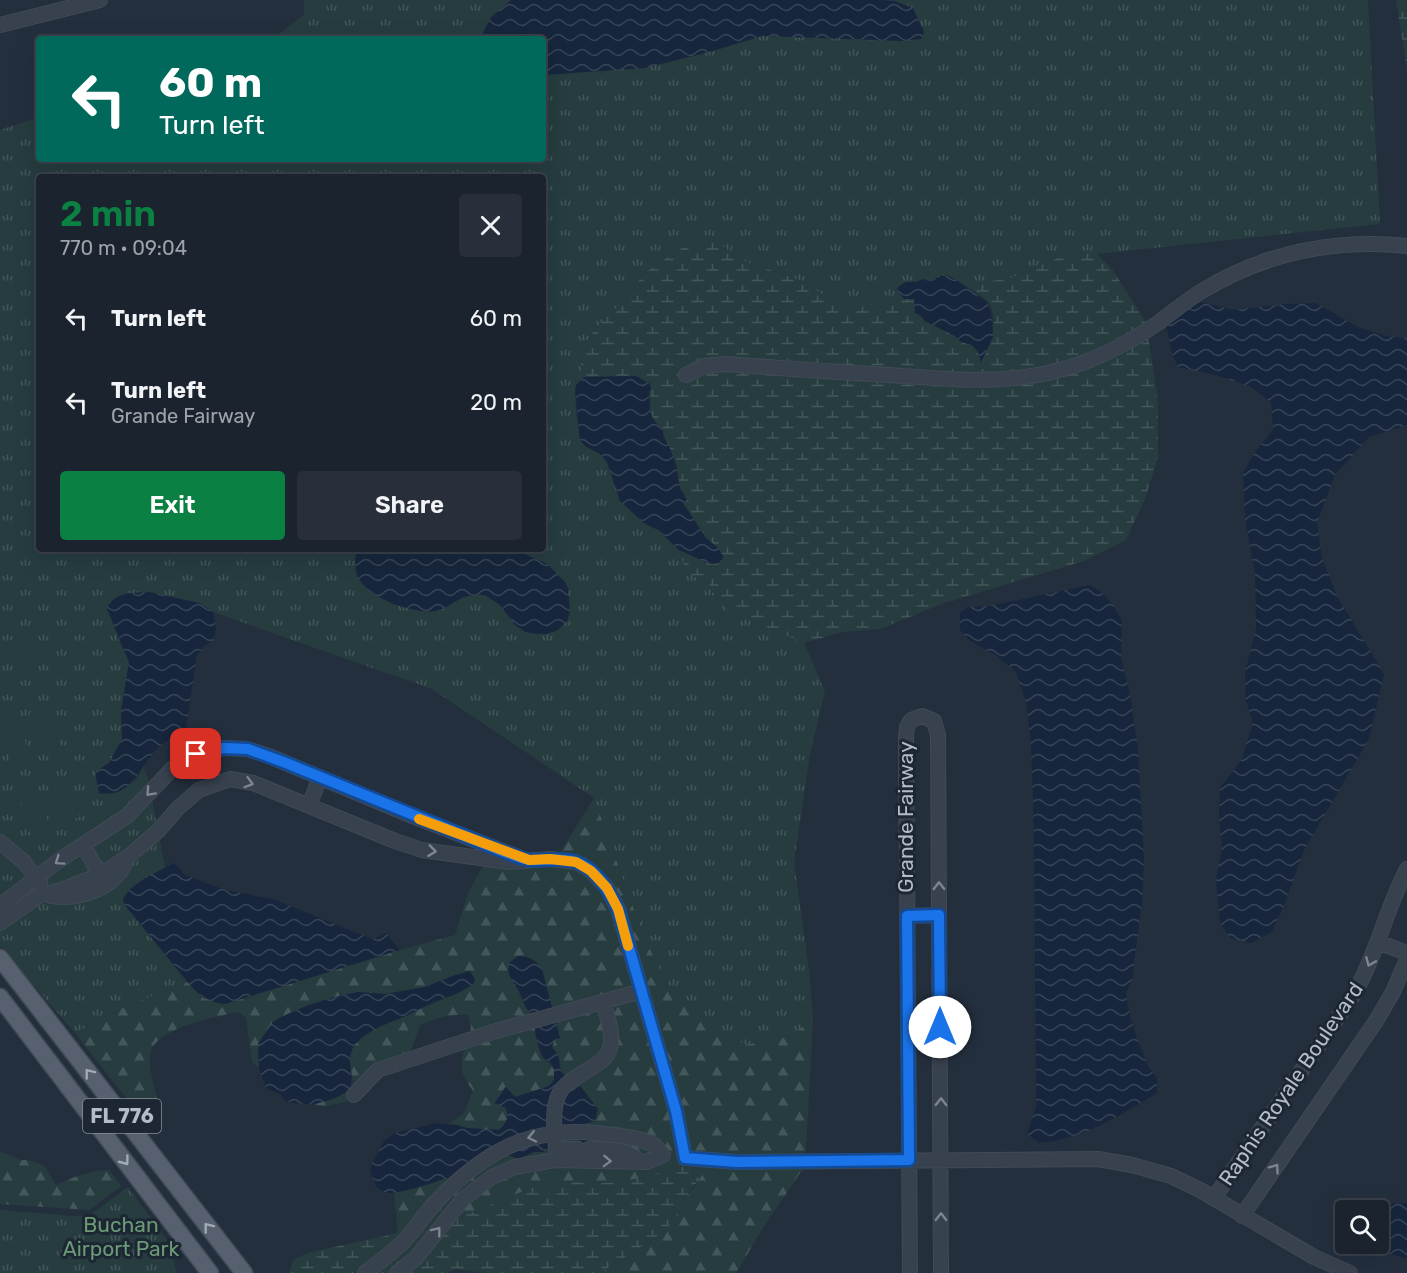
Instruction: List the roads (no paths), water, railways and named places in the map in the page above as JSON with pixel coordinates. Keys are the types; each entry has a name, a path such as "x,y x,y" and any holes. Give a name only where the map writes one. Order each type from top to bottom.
{"main road":[{"name":"FL 776","path":"0,958 244,1273"},
{"name":"FL 776","path":"0,998 210,1273"}],"street":[{"path":"0,25 100,0"},
{"path":"686,375 704,366 726,364 973,381 1023,378 1056,371 1105,354 1157,323 1203,290 1251,266 1302,251 1336,245 1407,246"},
{"name":"Grande Fairway","path":"910,1273 906,737 907,727 911,720 922,716 934,721 938,729 941,1273"},
{"path":"0,906 36,877 128,816 173,768 196,754 224,748 248,749 410,815 529,860"},
{"path":"309,806 320,777"},
{"path":"0,923 44,894 100,875 128,857 199,790 230,778 253,783 422,850 509,862 550,859 576,862 591,871 607,888 618,909 676,1111 685,1158"},
{"path":"0,842 24,862 36,877 44,894"},
{"path":"83,845 100,875"},
{"path":"44,894 61,897 82,895 109,883 122,871 128,857"},
{"name":"Raphis Royale Boulevard","path":"1214,1198 1341,1014 1362,979 1407,869"},
{"path":"907,916 939,915"},
{"path":"1378,942 1407,952"},
{"name":"Raphis Royale Boulevard","path":"1242,1216 1376,1021 1393,992 1407,959"},
{"path":"354,1095 378,1070 496,1031 642,991"},
{"path":"556,1154 554,1109 559,1093 576,1076 605,1058 610,1048 611,1034 603,1002"},
{"path":"365,1273 402,1243 435,1202 473,1166 499,1149 526,1138 567,1131 589,1132 654,1145 663,1155"},
{"path":"617,1136 617,1150"},
{"path":"397,1273 416,1258 463,1198 492,1177 514,1167 556,1154 584,1149 617,1150 632,1154 640,1162"},
{"path":"556,1154 640,1162 663,1155 737,1162 1098,1159 1132,1165 1171,1176 1214,1198 1314,1257 1350,1273"}],"water":[{"path":"511,0 882,0 895,1 913,8 924,32 921,39 901,41 762,36 645,68 546,75 546,36 482,36 491,17"},
{"path":"943,275 955,279 987,302 991,313 993,337 981,362 978,352 972,345 961,342 955,336 925,321 915,313 914,299 904,299 897,290 906,282 923,279 930,281"},
{"path":"1201,302 1233,310 1316,303 1358,327 1386,336 1407,338 1407,425 1369,437 1335,475 1317,523 1322,558 1337,596 1384,674 1369,739 1304,850 1272,932 1251,943 1230,938 1220,923 1216,880 1222,847 1219,816 1220,788 1242,759 1253,723 1246,701 1245,673 1256,628 1255,573 1245,519 1243,473 1253,455 1273,429 1271,402 1249,386 1216,375 1178,367 1172,353 1164,316 1173,306"},
{"path":"636,376 650,384 651,412 658,425 663,428 663,436 676,464 680,489 687,500 683,503 706,538 718,548 723,556 722,563 710,564 679,550 658,530 644,523 620,501 607,462 580,440 576,385 584,377"},
{"path":"356,552 521,552 547,564 565,582 568,588 570,612 567,621 558,630 547,634 536,634 526,632 516,626 500,605 485,595 465,597 436,611 416,610 392,603 372,592 358,577 355,559"},
{"path":"1090,585 1113,604 1122,621 1121,658 1130,694 1138,750 1144,859 1142,901 1132,980 1126,994 1138,1041 1148,1066 1157,1078 1157,1093 1101,1125 1071,1137 1039,1143 1027,1134 1036,1107 1034,828 1031,744 1026,702 1016,672 997,656 970,641 960,630 960,613 968,607 989,606"},
{"path":"149,592 200,603 213,612 216,629 213,641 205,645 197,655 186,728 152,754 128,786 120,791 99,793 95,772 109,763 122,739 121,711 129,662 107,609 110,603 119,596"},
{"path":"174,863 185,875 225,890 273,899 373,939 386,933 400,950 225,1004 211,1001 192,987 124,904 123,899 130,889 145,878"},
{"path":"518,956 532,959 542,969 560,1038 554,1041 552,1047 558,1055 561,1071 571,1083 578,1083 598,1109 595,1121 583,1124 588,1139 587,1145 581,1143 579,1139 564,1139 544,1152 534,1152 519,1159 508,1155 498,1156 463,1173 416,1188 386,1193 377,1188 370,1171 372,1163 384,1141 395,1133 437,1123 499,1130 506,1122 507,1114 505,1107 494,1104 506,1087 515,1097 549,1086 554,1080 552,1064 543,1057 536,1038 533,1016 526,1008 519,990 510,977 508,970 510,962"},
{"path":"470,971 475,979 469,987 380,1027 357,1043 350,1057 350,1090 326,1101 303,1104 285,1101 280,1094 266,1089 259,1068 258,1044 273,1022 281,1017 338,996 358,992 385,994 425,987"},
{"path":"1407,1203 1407,1259 1389,1254 1389,1204"}],"park label":[{"name":"Buchan Airport Park","path":"121,1237"}]}
